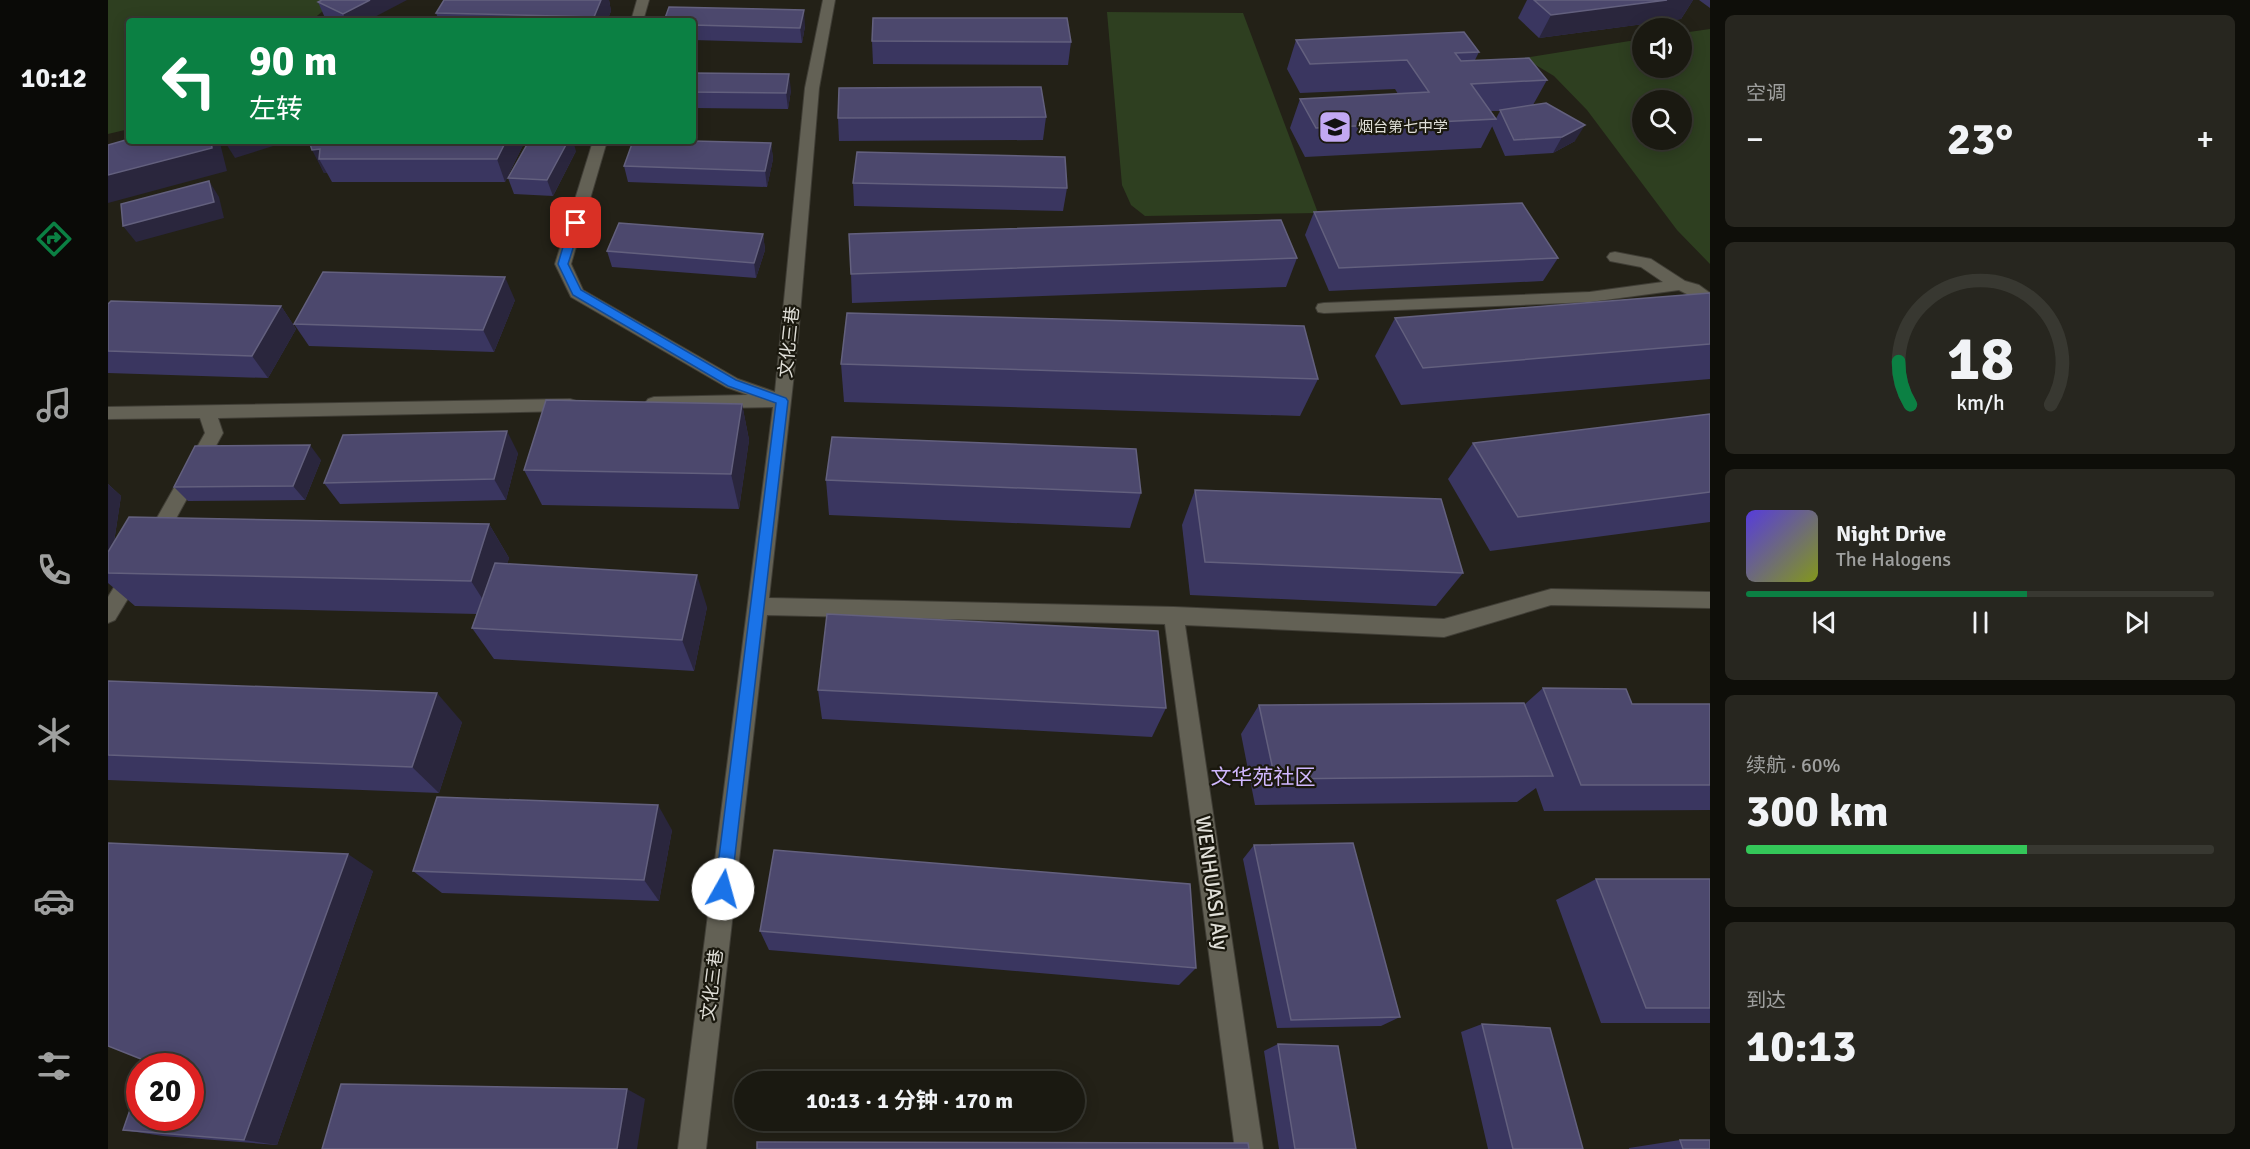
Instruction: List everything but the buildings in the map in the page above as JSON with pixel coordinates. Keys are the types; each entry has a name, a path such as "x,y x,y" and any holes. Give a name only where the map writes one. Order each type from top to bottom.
{"lane":[{"path":"638,18 643,0"},
{"name":"文化三巷","path":"692,1149 782,401 812,88 829,0"},
{"path":"599,144 563,264 577,292 732,383 782,401"},
{"path":"1615,257 1646,263 1679,285 1693,289 1710,301"},
{"path":"1324,308 1590,297 1679,285"},
{"path":"638,404 782,401"},
{"path":"108,413 590,405"},
{"path":"108,614 169,515 214,433 207,412"},
{"path":"757,606 1174,616 1444,628 1551,597 1710,600"},
{"name":"WENHUASI Aly","path":"1174,616 1249,1149"}],"green space":[{"path":"108,0 347,0 330,5 315,18 126,18 126,130 108,134"},
{"path":"1107,12 1243,13 1318,213 1145,216 1131,205 1122,185"},
{"path":"1710,29 1710,264 1677,230 1587,110 1554,76 1524,58 1632,41 1632,78 1692,78 1692,32"}],"place":[{"name":"烟台第七中学","path":"1335,127"}],"district":[{"name":"文华苑社区","path":"1263,777"}],"route":[{"path":"576,223 563,264 577,292 732,383 782,401 723,889"}]}
